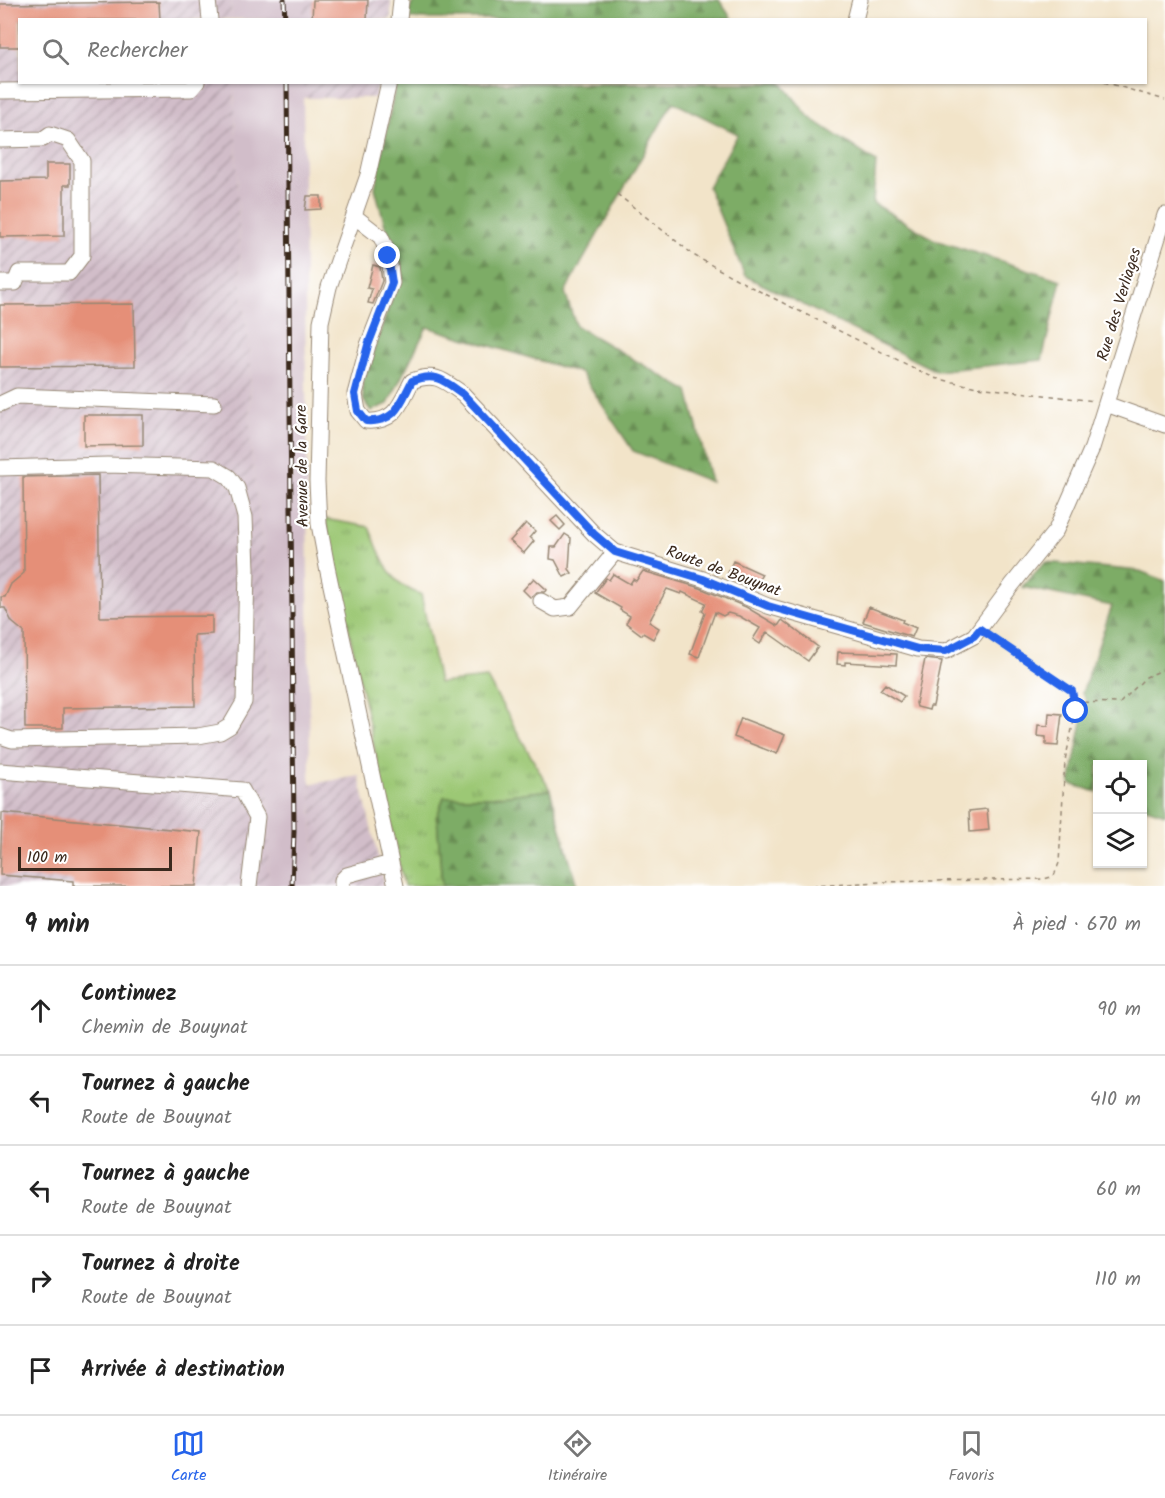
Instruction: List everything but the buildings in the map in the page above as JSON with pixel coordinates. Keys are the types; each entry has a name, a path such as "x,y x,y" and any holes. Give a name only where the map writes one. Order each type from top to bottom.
{"street":[{"path":"208,0 210,18"},
{"path":"399,18 401,0"},
{"path":"856,18 860,0"},
{"path":"0,91 191,89 195,84"},
{"name":"Avenue de la Gare","path":"389,84 368,175 329,286 321,322 317,481 319,524 329,578 396,886"},
{"path":"0,140 43,140 50,134 68,140 82,161 82,256 69,273 20,273 15,283 0,283"},
{"name":"Rue des Verliages","path":"1106,404 1165,215"},
{"name":"Route de Bouynat","path":"354,216 381,237 388,256 392,283 368,345 355,394 358,411 366,421 380,422 395,413 412,381 424,377 441,378 463,394 594,534 615,552 703,579 768,606 918,649 946,651 974,636 1056,530 1092,448 1106,404"},
{"path":"0,404 17,396 214,404"},
{"path":"1106,404 1165,425"},
{"path":"0,468 107,465 214,468 229,477 237,488 245,518 246,569 244,702 230,726 220,732 198,736 12,740 0,736"},
{"path":"541,602 555,609 570,608 615,552"},
{"path":"0,771 242,790 256,817 249,886"},
{"path":"342,885 347,875 391,863"}],"path":[{"path":"1111,84 1165,100"},
{"path":"617,194 695,256 751,287 934,378 976,387 1088,398 1106,404"},
{"path":"812,886 880,882 1044,879 1054,876 1059,863 1065,761 1076,711 1072,691 980,629"},
{"path":"1074,702 1120,703 1146,677 1165,669"}],"shaded area":[{"path":"0,0 231,0 232,18 18,18 18,84 234,84 241,281 251,356 250,440 266,574 269,753 268,886 0,886"},
{"path":"231,0 303,0 303,18 232,18"},
{"path":"303,0 391,0 391,18 303,18"},
{"path":"234,84 303,84 310,784 316,886 268,886 269,753 266,574 250,440 251,356 241,281"},
{"path":"303,84 379,84 375,98 303,98"},
{"path":"359,776 385,886 316,886 310,784"}],"green space":[{"path":"416,0 719,0 731,18 408,18 411,5"},
{"path":"396,84 783,84 809,117 876,162 873,203 935,240 1061,280 1042,360 936,371 745,276 708,187 738,134 673,102 565,292 576,326 688,391 711,482 633,451 581,373 427,327 388,404 371,411 364,401 362,383 399,278 375,188"},
{"path":"325,519 369,527 382,558 393,576 410,590 421,594 439,683 487,678 550,790 492,797 444,797 437,816 442,886 404,886"},
{"path":"1045,562 1140,571 1165,581 1165,814 1147,808 1147,760 1093,760 1093,791 1070,784 1086,701 1082,693 1112,606 1022,587"},
{"path":"550,790 577,886 442,886 437,816 444,797 492,797"}],"railway":[{"path":"284,0 285,18"},
{"path":"287,84 294,831 292,886"}],"route":[{"path":"388,256 392,283 368,345 355,394 358,411 366,421 380,422 395,413 412,381 424,377 441,378 463,394 594,534 615,552 703,579 768,606 918,649 946,651 974,636 980,629 1072,691 1076,711"}]}
